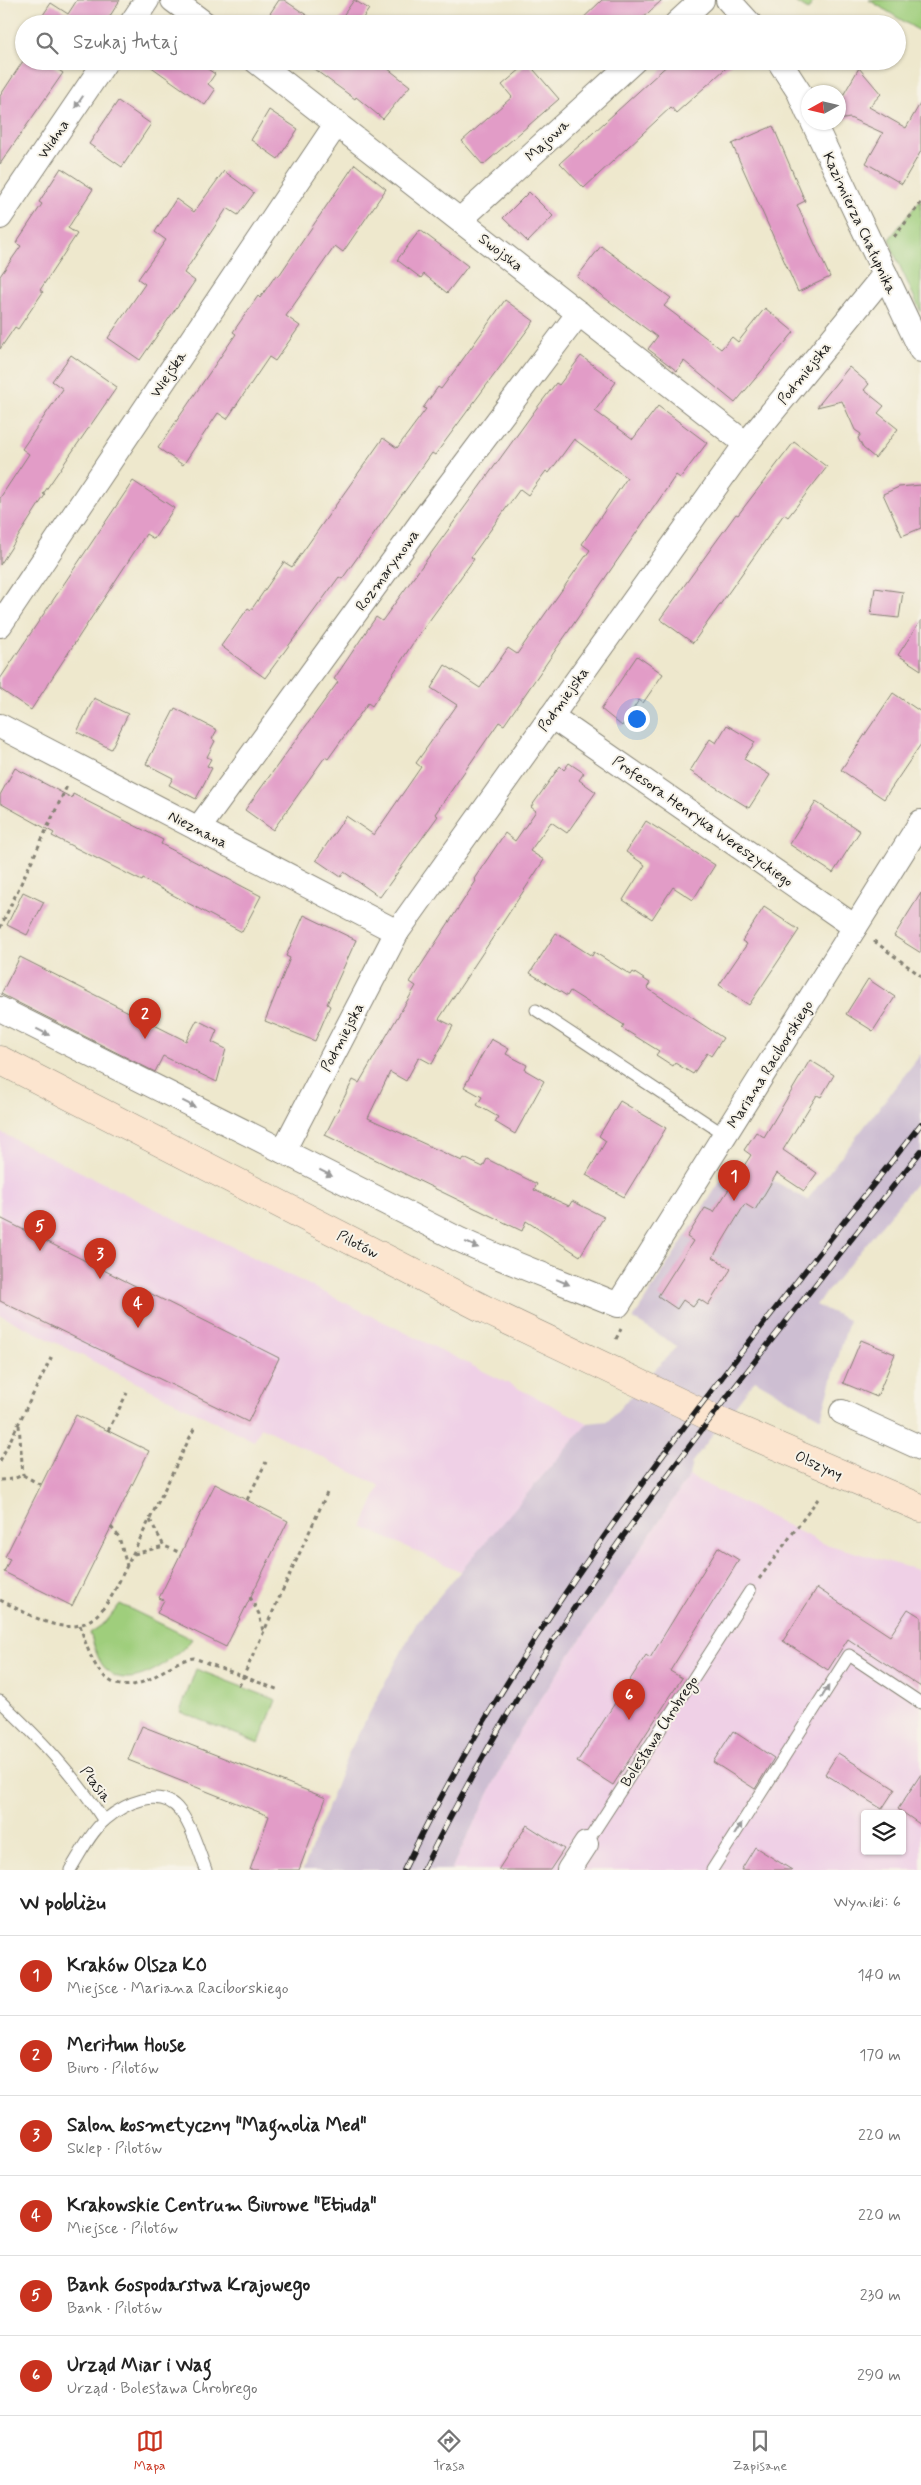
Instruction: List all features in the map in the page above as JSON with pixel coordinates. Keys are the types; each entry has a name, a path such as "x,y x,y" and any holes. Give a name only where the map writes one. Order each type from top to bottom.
{"street":[{"path":"137,15 147,0"},
{"path":"173,0 193,15"},
{"path":"686,15 702,0"},
{"path":"728,0 742,15"},
{"name":"Widna","path":"0,217 100,70"},
{"name":"Swojska","path":"268,70 746,444"},
{"name":"Majowa","path":"460,220 624,70"},
{"path":"784,70 801,97"},
{"name":"Wiejska","path":"0,625 336,123"},
{"name":"Kazimierza Chałupnika","path":"817,130 921,350"},
{"name":"Podmiejska","path":"283,1151 397,932 746,444 885,274"},
{"name":"Rozmarynowa","path":"198,829 426,516 579,313"},
{"name":"Profesora Henryka Wereszyckiego","path":"551,716 855,927"},
{"name":"Nieznana","path":"0,726 397,932"},
{"name":"Mariana Raciborskiego","path":"283,1151 460,1240 518,1266 534,1270 618,1306 921,822"},
{"path":"0,1010 283,1151"},
{"name":"Pilotów","path":"1,1064 488,1311 719,1421"},
{"path":"842,1412 921,1448"},
{"name":"Olszyny","path":"719,1421 921,1508"},
{"name":"Bolesława Chrobrego","path":"569,1870 586,1844"}],"lane":[{"path":"536,1010 725,1135"},
{"name":"Bolesława Chrobrego","path":"586,1844 750,1591"},
{"path":"712,1870 849,1655 921,1703"},
{"name":"Ptasia","path":"0,1701 45,1744 85,1792 104,1821 124,1808 146,1798 161,1798 179,1810 206,1870"},
{"path":"70,1870 104,1821"}],"path":[{"path":"891,241 921,203"},
{"path":"0,928 76,767"},
{"path":"855,927 921,976"},
{"path":"616,1339 618,1334"},
{"path":"0,1460 52,1356"},
{"path":"108,1431 127,1393"},
{"path":"19,1424 23,1474"},
{"path":"0,1600 50,1625 66,1627 80,1625 94,1618 106,1607 196,1427"},
{"path":"248,1500 266,1462"},
{"path":"0,1480 13,1479 23,1474"},
{"path":"23,1474 41,1485"},
{"path":"239,1686 327,1493"},
{"path":"750,1591 818,1499"},
{"path":"150,1520 164,1546"},
{"path":"111,1527 119,1537 127,1566"},
{"path":"133,1554 164,1546 181,1553"},
{"path":"250,1597 260,1614 264,1632"},
{"path":"80,1625 92,1661 110,1682 121,1685 134,1685 181,1661 194,1658 279,1690"}],"shaded area":[{"path":"921,1054 921,1177 816,1305 849,1320 821,1418 755,1380 692,1462 689,1476 520,1730 451,1870 303,1870 348,1754 417,1622 588,1423 608,1421 677,1346 633,1319 735,1158 807,1200"},
{"path":"0,1132 588,1423 462,1572 362,1527 380,1486 261,1427 254,1441 0,1315"},
{"path":"689,1476 822,1543 921,1571 921,1870 451,1870 520,1730"}],"green space":[{"path":"792,0 814,0 808,10"},
{"path":"869,0 921,0 921,32 906,23 906,15 893,15"},
{"path":"921,199 921,312 893,251 890,238"},
{"path":"120,1604 192,1639 175,1656 152,1671 127,1678 116,1676 106,1669 100,1661 90,1633 106,1622"},
{"path":"196,1669 276,1700 259,1743 180,1712"}],"building":[{"path":"77,0 120,0 111,15 43,15 51,3 68,14"},
{"path":"279,0 284,0 306,15 269,15"},
{"path":"354,0 369,9 365,15 343,15"},
{"path":"602,0 662,0 646,15 586,15"},
{"path":"17,70 59,70 63,73 0,164 0,96"},
{"path":"156,70 209,70 215,74 208,84 215,90 205,105"},
{"path":"315,70 390,70 410,86 383,119 356,97 355,99"},
{"path":"520,70 534,70 559,99 483,165 462,141 512,97 502,85"},
{"path":"662,70 724,70 676,113 671,107 584,188 560,163"},
{"path":"858,70 861,70 881,94 869,107 906,128 921,102 921,151 902,184 866,163 883,133 850,118 846,119 846,90"},
{"path":"118,101 151,124 122,167 89,144"},
{"path":"269,110 298,129 278,159 251,140"},
{"path":"773,126 805,201 797,205 830,277 798,292 732,144"},
{"path":"355,164 386,189 343,252 335,246 286,316 300,326 275,361 269,357 227,419 218,413 183,465 158,448 236,334 233,332 258,296 260,298 276,275 278,277"},
{"path":"61,168 93,189 68,228 77,234 40,290 43,292 18,329 15,327 0,349 0,276 21,246 16,243 42,204 39,202"},
{"path":"224,171 254,193 238,215 227,208 184,273 195,281 140,360 108,338 145,284 138,279 166,240 155,232 176,199 194,212"},
{"path":"529,192 553,216 528,242 503,218"},
{"path":"420,230 468,266 447,293 424,274 421,278 397,260"},
{"path":"601,246 671,298 664,306 721,349 732,337 738,342 765,308 794,332 735,403 684,361 677,371 648,349 657,337 577,277"},
{"path":"505,300 534,321 435,455 432,453 342,579 339,577 265,678 221,646 248,608 251,610 284,562 292,567 383,438 397,448 426,409 423,408 438,387 441,389"},
{"path":"71,355 117,387 43,494 45,495 0,565 0,498 29,454 22,449 63,389 52,381"},
{"path":"581,356 616,382 595,411 633,439 658,406 707,443 680,478 676,475 504,725 499,722 435,814 438,816 380,897 344,872 341,877 316,860 346,816 374,835 421,767 416,763 457,705 431,688 445,665 480,688 508,648 517,654 590,550 582,544 627,478 574,439 549,473 546,471 528,495 520,489 471,557 474,559 413,643 372,706 368,703 328,759 325,757 273,830 245,810 338,682 334,679 376,617 382,621 536,409 556,383 559,385"},
{"path":"849,367 869,384 864,390 884,406 878,413 898,429 875,458 863,448 858,438 861,434 855,430 842,401 817,407"},
{"path":"794,442 827,467 788,517 784,514 693,643 660,619 736,514 738,515"},
{"path":"133,481 174,508 154,539 146,534 31,710 0,689 0,679"},
{"path":"921,485 921,528 902,536 883,494 899,487"},
{"path":"875,588 903,592 899,618 871,615"},
{"path":"921,620 921,670 898,655"},
{"path":"637,656 663,674 643,703 639,700 622,726 601,709"},
{"path":"893,693 921,712 921,744 884,799 841,770"},
{"path":"94,698 128,714 111,749 77,732"},
{"path":"175,708 217,730 212,739 215,741 207,757 211,759 207,766 212,768 196,799 169,785 173,778 146,764"},
{"path":"727,725 755,742 744,759 770,775 749,808 690,771 710,739 716,743"},
{"path":"569,763 584,773 579,780 596,792 567,833 551,822 530,851 544,860 439,1019 453,1026 432,1064 419,1057 406,1081 390,1072 368,1118 462,1161 464,1158 483,1167 487,1159 537,1184 534,1190 569,1206 572,1201 604,1217 580,1256 526,1221 522,1231 325,1135 353,1080 359,1083 416,986 410,982 476,881 474,879 505,833 515,841 536,811 531,807 560,766 564,770"},
{"path":"15,768 72,798 73,794 163,840 161,844 261,896 242,932 143,879 142,881 52,836 54,833 0,803 0,795"},
{"path":"816,802 860,831 833,873 789,844"},
{"path":"646,821 715,865 693,900 673,887 652,919 623,900 645,865 626,852"},
{"path":"23,892 44,902 27,935 7,925"},
{"path":"921,893 921,953 894,936"},
{"path":"764,907 799,930 749,1005 719,985 747,944 742,941"},
{"path":"304,915 356,940 327,1004 330,1006 315,1041 265,1021 290,958 286,956"},
{"path":"556,933 592,956 594,952 631,975 633,972 650,983 647,988 723,1038 711,1056 707,1053 693,1074 675,1063 673,1066 656,1055 659,1051 622,1028 624,1025 570,991 567,996 530,973"},
{"path":"20,957 186,1041 197,1020 217,1030 212,1042 226,1049 217,1082 163,1056 155,1072 1,994"},
{"path":"868,979 895,997 873,1031 846,1014"},
{"path":"491,1039 509,1049 506,1054 527,1065 525,1070 544,1081 515,1134 495,1122 498,1117 477,1105 482,1097 464,1087"},
{"path":"810,1060 834,1075 821,1097 817,1095 783,1150 817,1173 804,1191 777,1173 755,1210 745,1204 713,1257 731,1269 708,1305 699,1299 693,1307 683,1300 677,1309 658,1296 693,1241 687,1237 705,1208 714,1212 751,1155 744,1150 756,1132 764,1137"},
{"path":"620,1101 666,1128 624,1197 586,1175 606,1141 599,1136"},
{"path":"0,1218 279,1358 248,1422 0,1301"},
{"path":"861,1340 895,1354 877,1397 843,1383"},
{"path":"76,1415 149,1451 72,1606 4,1572 10,1559 5,1557"},
{"path":"215,1484 288,1521 226,1647 157,1613 164,1600 159,1598"},
{"path":"718,1547 739,1560 670,1671 682,1678 613,1785 577,1762 646,1655 650,1658"},
{"path":"817,1588 890,1636 908,1609 921,1617 921,1687 848,1639 828,1670 783,1641"},
{"path":"142,1726 326,1798 299,1870 250,1870 269,1816 128,1760"},
{"path":"733,1731 774,1758 755,1789 713,1762"},
{"path":"838,1753 895,1789 882,1809 825,1774"},
{"path":"921,1774 921,1825 906,1815 906,1810 898,1809"},
{"path":"527,1825 564,1849 550,1870 498,1870"},
{"path":"755,1847 792,1870 741,1870"}],"railway":[{"path":"404,1870 456,1769 514,1671 576,1577 710,1393 921,1124"},
{"path":"423,1870 465,1789 510,1710 558,1632 609,1556 723,1402 921,1151"}],"place":[{"name":"Meritum House","path":"145,1039"},
{"name":"Kraków Olsza KO","path":"734,1201"},
{"name":"Bank Gospodarstwa Krajowego","path":"40,1251"},
{"name":"Salon kosmetyczny \"Magnolia Med\"","path":"100,1279"},
{"name":"Krakowskie Centrum Biurowe \"Etiuda\"","path":"138,1328"},
{"name":"Urząd Miar i Wag","path":"629,1720"}]}
